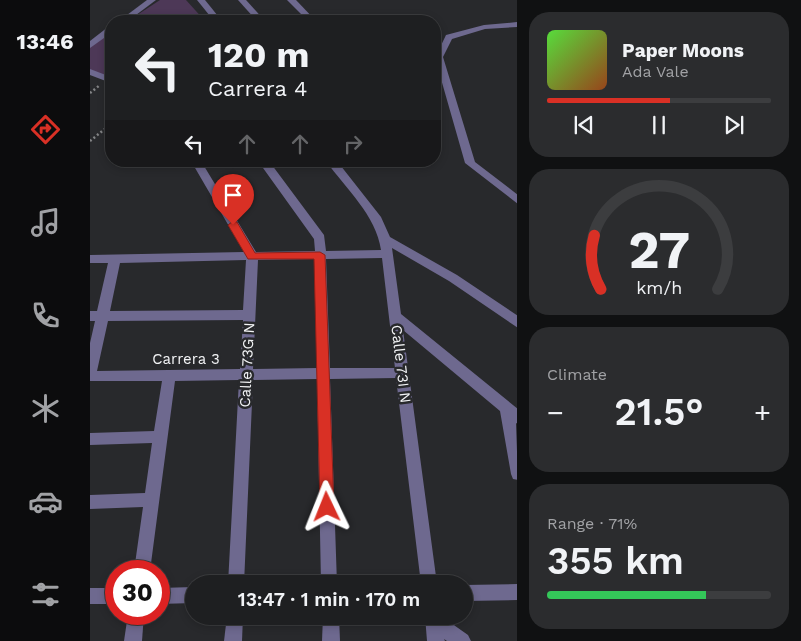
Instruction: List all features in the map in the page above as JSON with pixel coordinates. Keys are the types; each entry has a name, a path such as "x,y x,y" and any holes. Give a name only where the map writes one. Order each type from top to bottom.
{"street":[{"path":"131,15 152,0"},
{"path":"201,0 213,15"},
{"path":"242,0 256,15"},
{"path":"291,0 306,15"},
{"path":"441,53 449,37 484,27 517,24"},
{"path":"90,45 105,34"},
{"path":"441,64 470,163 517,202"},
{"path":"90,72 105,78"},
{"path":"200,167 252,256"},
{"path":"267,167 320,238 329,575"},
{"name":"Calle 73I N","path":"336,167 376,220 385,240 428,575"},
{"path":"385,240 440,269 485,298 517,323"},
{"path":"91,262 114,258 387,254"},
{"name":"Calle 73G N","path":"236,575 252,256"},
{"path":"90,374 96,316 114,258"},
{"path":"96,316 249,315"},
{"path":"395,316 512,413 517,474"},
{"name":"Carrera 3","path":"90,374 402,373"},
{"path":"144,560 169,375"},
{"path":"90,439 160,437"},
{"path":"90,502 152,500"},
{"path":"473,593 517,592"},
{"path":"170,596 185,595"},
{"path":"90,596 105,596"},
{"path":"133,641 135,625"},
{"path":"233,641 234,625"},
{"path":"331,625 332,641"},
{"path":"434,625 436,641"},
{"path":"441,625 462,641"}],"path":[{"path":"90,141 105,129"}],"shaded area":[{"path":"160,0 186,0 200,15 137,15"},
{"path":"105,36 105,78 90,73 90,46"}],"route":[{"path":"233,225 252,256 320,255 327,507"}]}
